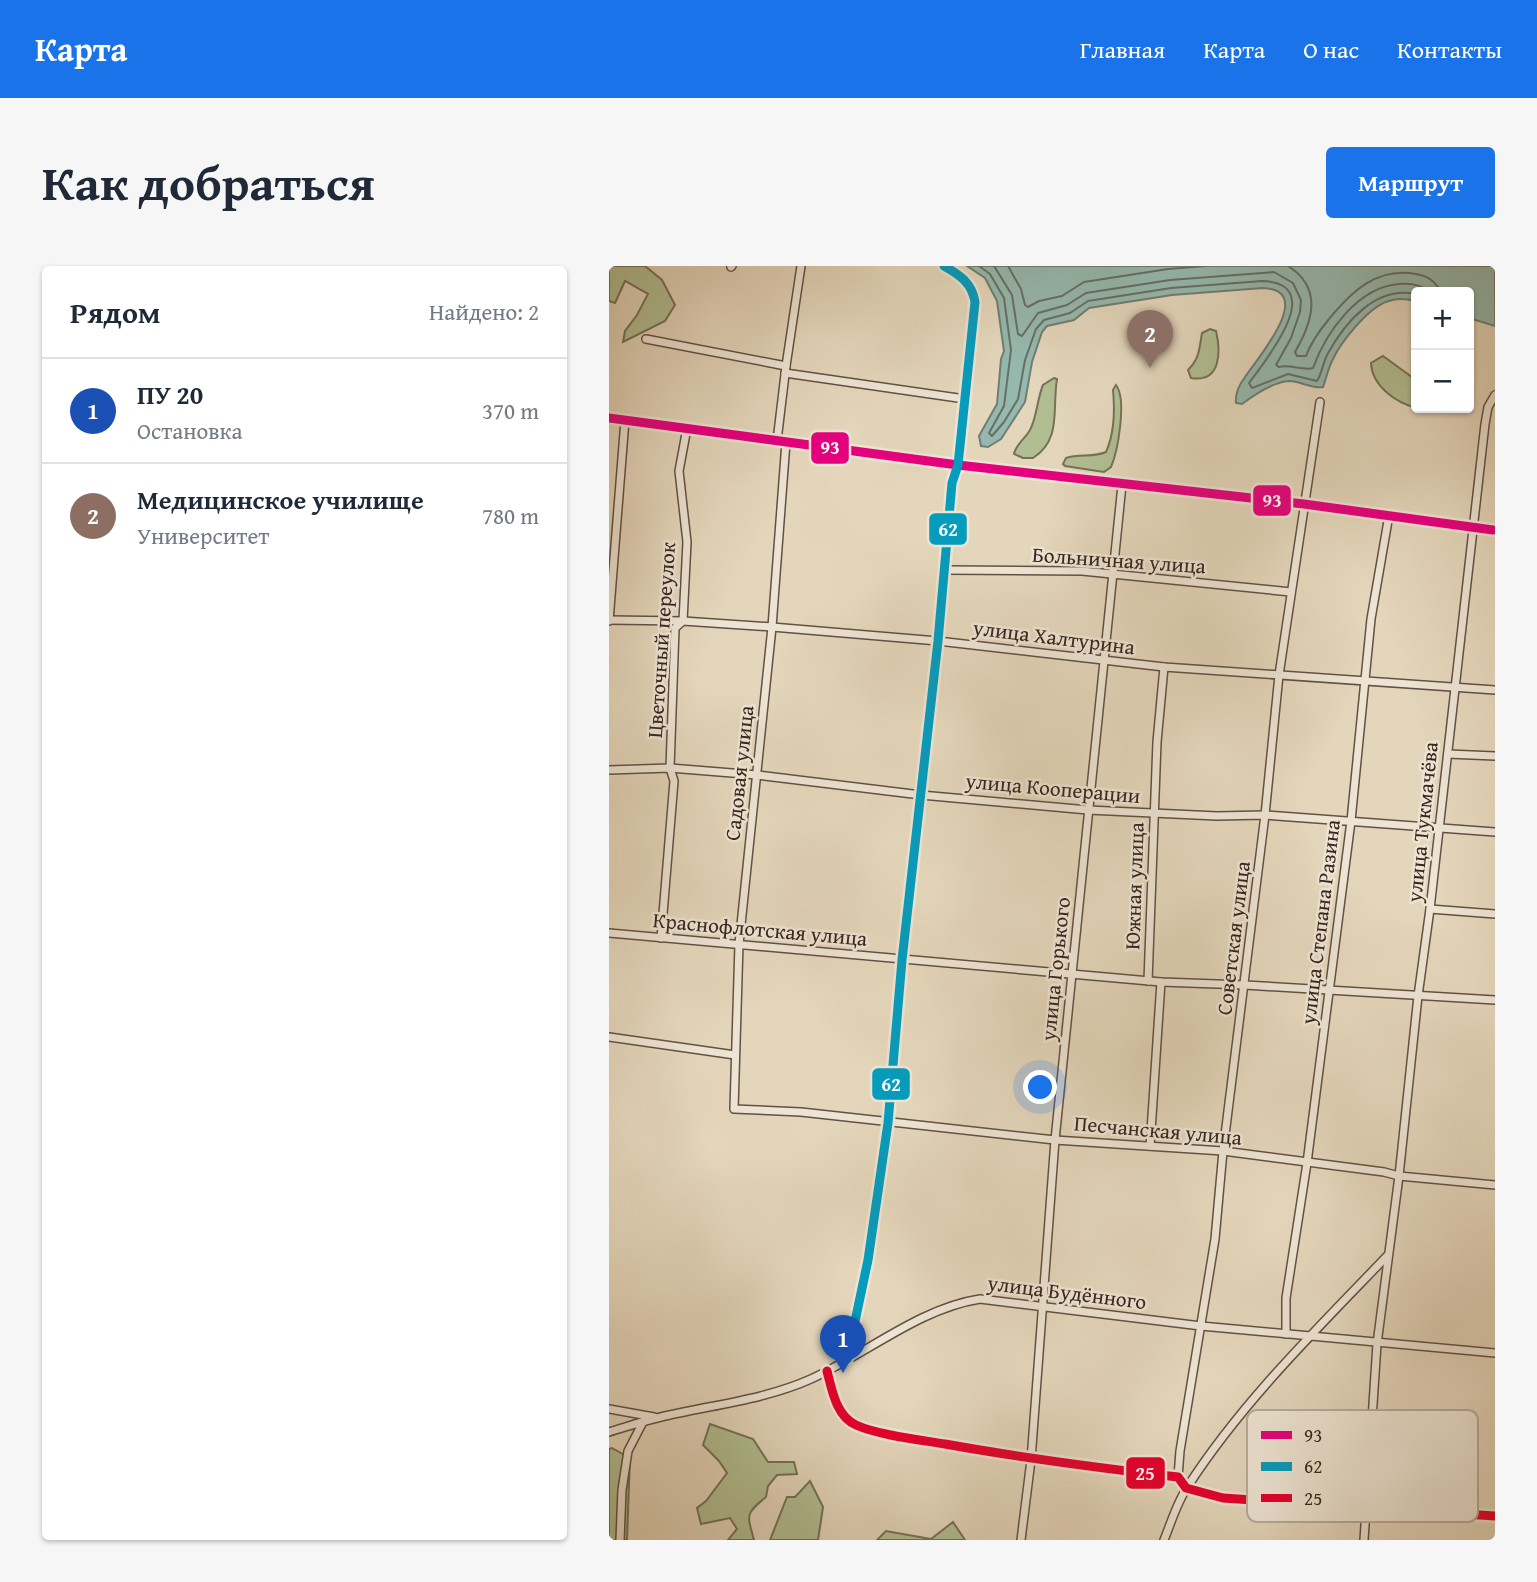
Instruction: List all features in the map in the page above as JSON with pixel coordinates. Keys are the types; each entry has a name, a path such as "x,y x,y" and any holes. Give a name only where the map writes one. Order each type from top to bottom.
{"street":[{"name":"Садовая улица","path":"734,1109 739,944 772,626 785,369 801,266"},
{"path":"848,1359 868,1260 888,1122 901,960 938,641 952,482 958,465 975,302 974,292 963,278 944,266"},
{"path":"646,339 785,369 965,398"},
{"name":"улица Тукмачёва","path":"1373,1410 1377,1343 1440,828 1472,529 1485,424 1488,407 1495,395"},
{"name":"Советская улица","path":"1178,1477 1215,1239 1279,675 1320,402"},
{"path":"611,420 1122,485 1304,504 1472,529 1495,530"},
{"path":"609,621 625,420"},
{"name":"Цветочный переулок","path":"661,938 674,781 670,768 675,628 683,621 687,542 680,471 687,428"},
{"name":"улица Горького","path":"1021,1540 1031,1460 1055,1140 1122,485"},
{"name":"улица Степана Разина","path":"1286,1334 1286,1298 1307,1163 1351,821 1364,681 1389,515"},
{"name":"Больничная улица","path":"944,570 1112,573 1291,592"},
{"name":"улица Халтурина","path":"609,621 683,621 772,626 938,641 1104,662 1495,690"},
{"name":"Южная улица","path":"1148,981 1157,742 1164,667"},
{"path":"1448,754 1495,756"},
{"name":"улица Кооперации","path":"609,770 670,768 757,775 921,795 1088,810 1217,816 1265,815 1495,832"},
{"path":"1430,909 1495,914"},
{"name":"Краснофлотская улица","path":"609,933 1160,982 1495,1000"},
{"path":"1150,1146 1160,982"},
{"path":"609,1037 735,1055"},
{"name":"Песчанская улица","path":"734,1109 801,1112 1055,1140 1223,1151 1399,1176 1495,1185"},
{"path":"1164,1540 1186,1488 1235,1421 1309,1336 1388,1255"},
{"name":"улица Будённого","path":"609,1432 658,1418 775,1392 827,1371 941,1310 965,1301 980,1299 1201,1326 1495,1353"},
{"path":"827,1371 839,1408 843,1415 856,1425 901,1437 1031,1460 1178,1477 1186,1488 1223,1498 1247,1500"},
{"path":"609,1409 658,1418"},
{"path":"621,1540 622,1490 628,1451 643,1422"},
{"name":"улица Тукмачёва","path":"1364,1540 1366,1522"}],"green space":[{"path":"609,266 645,266 662,280 675,305 665,321 623,342 625,331 648,294 625,281 615,303 609,301"},
{"path":"1210,329 1216,331 1218,339 1217,364 1208,376 1191,378 1188,370 1197,357 1202,333"},
{"path":"1383,356 1411,376 1411,406 1393,398 1380,386 1371,363"},
{"path":"1054,378 1057,379 1054,423 1048,442 1033,458 1014,454 1032,425 1043,385"},
{"path":"1116,385 1121,401 1121,413 1119,438 1111,467 1104,472 1065,466 1063,464 1066,458 1106,452 1113,429 1113,390"},
{"path":"710,1424 753,1439 768,1462 794,1462 797,1474 777,1475 768,1486 766,1497 751,1511 749,1519 754,1540 728,1540 737,1529 730,1518 701,1524 697,1508 706,1501 727,1473 703,1445"},
{"path":"612,1448 630,1458 627,1540 609,1540 609,1449"},
{"path":"810,1481 823,1507 818,1540 770,1540 787,1497 795,1497"},
{"path":"953,1522 965,1540 877,1540 886,1531 931,1539"}],"water":[{"path":"967,266 1495,266 1495,326 1474,320 1474,287 1411,287 1411,300 1395,299 1381,304 1364,317 1348,335 1329,367 1323,387 1293,381 1283,382 1242,404 1236,403 1239,386 1270,341 1284,312 1285,300 1278,292 1263,288 1172,295 1089,308 1074,320 1047,326 1042,332 1032,362 1025,402 1001,439 988,447 981,446 979,436 997,404 1004,351 997,301 985,278"}],"transit line":[{"name":"62","path":"847,1359 868,1260 888,1123 902,960 938,641 952,483 958,465 975,302 964,280 944,266"},
{"name":"93","path":"609,418 958,465 1304,504 1493,530"},
{"name":"25","path":"827,1371 839,1409 849,1421 865,1429 1032,1458 1178,1477 1186,1488 1223,1498 1247,1500"},
{"name":"25","path":"1478,1515 1495,1516"}],"place":[{"name":"Медицинское училище","path":"1150,368"},
{"name":"ПУ 20","path":"843,1373"}]}
